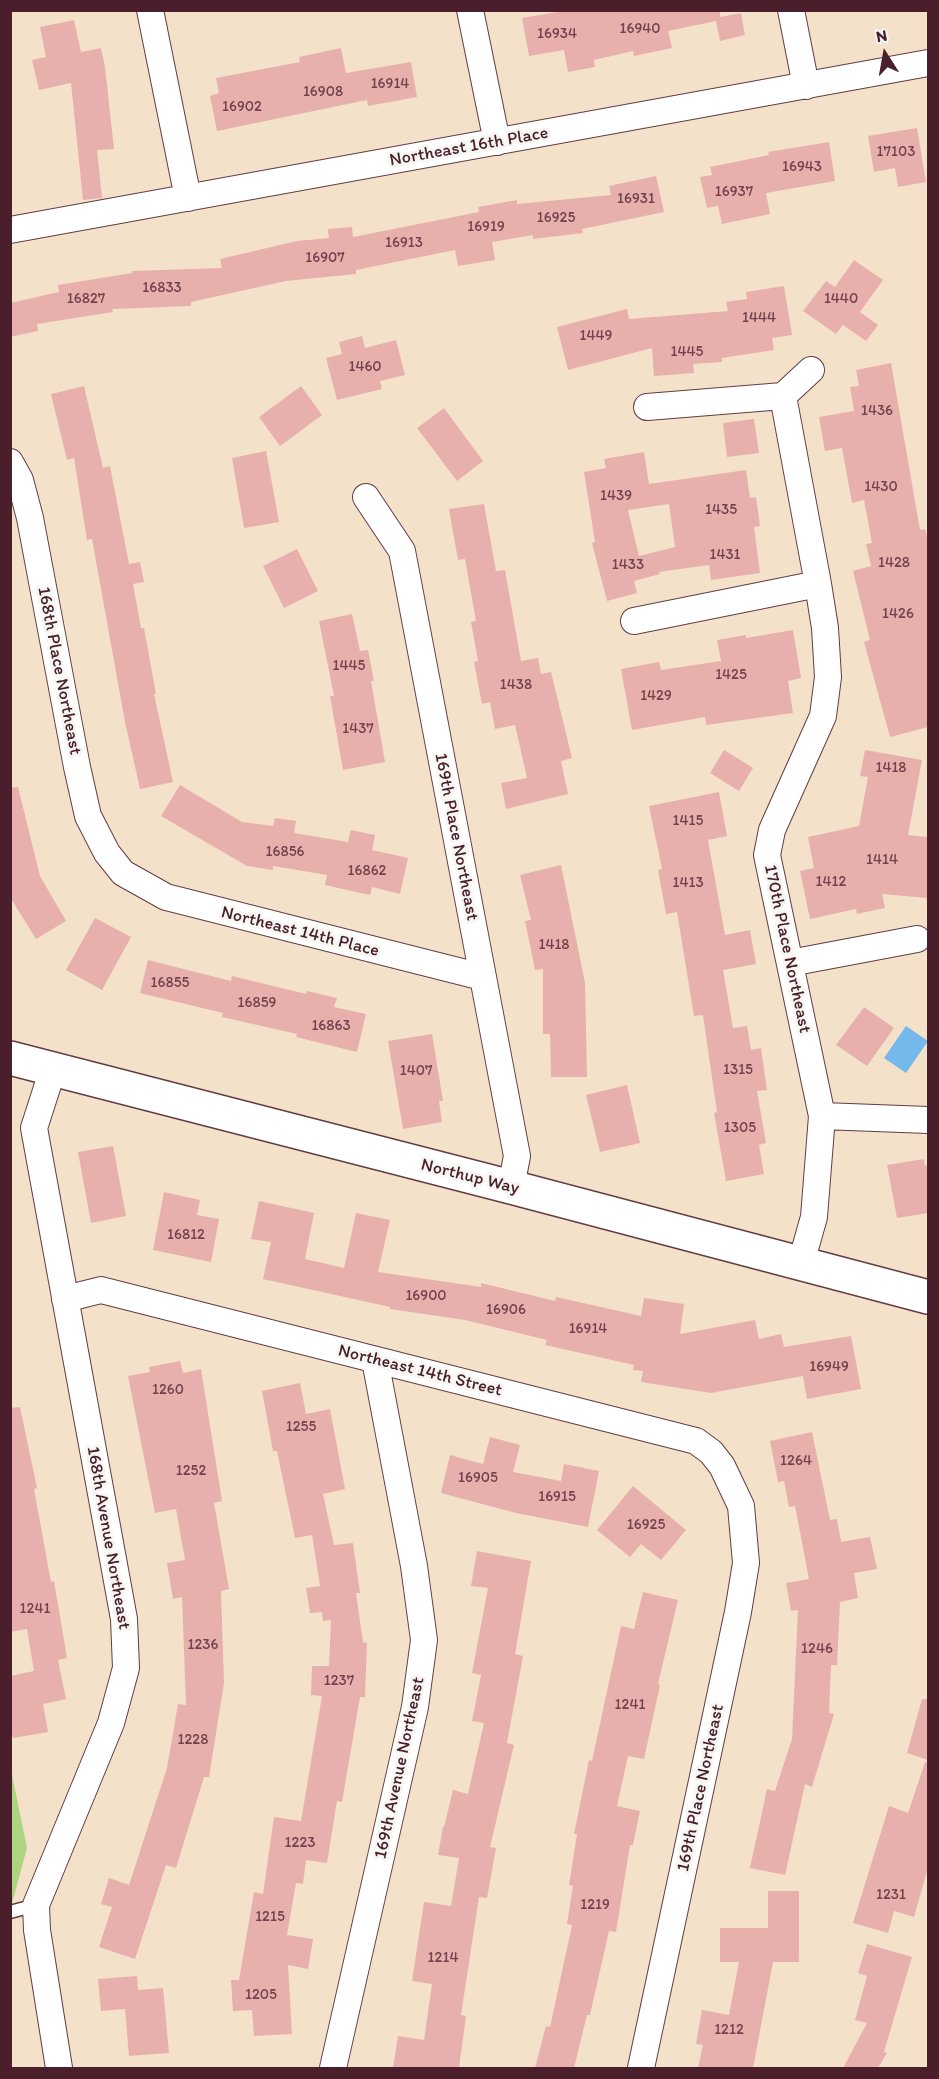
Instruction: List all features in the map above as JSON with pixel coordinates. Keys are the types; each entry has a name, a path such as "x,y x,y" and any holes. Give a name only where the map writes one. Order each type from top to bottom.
{"street":[{"path":"150,10 188,198"},
{"path":"470,10 497,142"},
{"path":"791,10 806,86"},
{"name":"Northeast 16th Place","path":"10,230 928,63"},
{"path":"647,407 783,396 812,370"},
{"name":"170th Place Northeast","path":"783,396 818,584 825,628 828,677 822,716 772,830 767,855 822,1116 814,1216 801,1263"},
{"name":"168th Place Northeast","path":"10,462 20,480 30,518 88,816 107,853 123,873"},
{"name":"169th Place Northeast","path":"366,497 402,551 517,1156 511,1187"},
{"path":"634,621 818,584"},
{"name":"Northeast 14th Place","path":"123,873 166,897 482,977"},
{"path":"790,963 917,939"},
{"name":"Northup Way","path":"10,1058 928,1297"},
{"name":"168th Avenue Northeast","path":"53,1069 34,1128 124,1618 126,1668 111,1723 36,1905 37,1930 59,2068"},
{"path":"822,1116 928,1120"},
{"name":"Northeast 14th Street","path":"65,1299 101,1290 696,1440 711,1452 722,1466 741,1506"},
{"name":"169th Avenue Northeast","path":"333,2068 416,1707 424,1640 414,1566 375,1359"},
{"name":"169th Place Northeast","path":"641,2068 738,1612 746,1563 741,1506"}],"lane":[{"path":"10,1912 36,1905"}],"green space":[{"path":"10,1765 27,1848 11,1907 10,1907"}],"water":[{"path":"906,1026 928,1041 906,1073 884,1058"}],"building":[{"path":"569,10 720,10 720,17 741,13 745,35 720,41 716,21 668,31 672,48 634,56 633,51 594,60 595,67 568,72 564,50 529,56 522,18"},
{"path":"74,20 81,52 101,48 114,149 97,150 102,198 83,200 71,83 39,90 32,60 46,57 40,27"},
{"path":"341,48 346,73 411,62 417,97 368,106 367,100 217,131 210,96 219,93 216,78 300,62 299,57"},
{"path":"917,128 926,182 898,187 895,168 874,172 868,136"},
{"path":"829,142 835,181 766,193 770,214 722,224 718,206 707,208 700,177 712,175 710,167 769,155 768,152"},
{"path":"656,176 664,212 582,229 583,233 533,239 533,235 492,242 495,260 458,266 455,250 356,270 356,274 286,281 191,302 191,306 112,309 113,312 37,324 38,331 10,337 10,303 59,292 58,285 132,273 132,271 222,268 220,259 297,241 329,238 328,229 352,227 353,237 479,212 478,207 517,200 517,204 611,195 609,186"},
{"path":"854,260 883,280 860,312 878,325 866,341 843,325 836,334 803,311 826,281 835,287"},
{"path":"784,286 792,335 772,338 774,350 722,358 722,362 693,364 694,373 654,376 652,348 568,370 557,327 627,309 629,319 728,311 726,302 747,299 746,292"},
{"path":"362,336 365,348 396,340 405,375 380,381 382,389 337,400 326,358 342,354 339,342"},
{"path":"891,363 920,530 925,529 928,541 928,727 890,737 864,642 870,640 853,571 871,566 866,544 872,543 864,500 852,503 842,448 825,451 819,417 854,411 850,387 859,386 856,370"},
{"path":"84,386 103,468 110,466 129,564 140,562 144,582 133,584 141,628 144,628 156,694 154,694 173,782 140,789 125,722 92,539 87,540 74,458 67,460 51,394"},
{"path":"301,386 322,415 280,446 259,417"},
{"path":"444,408 483,461 457,481 417,428"},
{"path":"754,419 759,453 727,457 723,423"},
{"path":"266,451 279,522 244,528 232,458"},
{"path":"644,452 649,484 746,470 750,498 756,497 760,526 754,527 760,573 711,580 709,565 659,572 660,574 634,581 637,593 607,601 592,543 595,542 584,472 606,468 604,459","holes":["669,504 675,547 639,556 628,510"]},
{"path":"484,504 496,571 505,570 521,661 538,658 541,674 551,672 572,758 561,761 568,794 506,809 501,783 527,778 515,725 495,729 490,702 482,704 474,662 478,661 471,622 476,621 465,559 458,560 449,509"},
{"path":"297,549 318,591 284,608 263,566"},
{"path":"352,614 360,651 368,650 385,762 343,770 330,696 334,696 319,621"},
{"path":"793,630 801,678 788,681 793,713 706,725 705,717 632,730 621,669 659,662 661,670 721,661 717,640 746,635 746,638"},
{"path":"724,750 753,768 739,791 710,773"},
{"path":"865,750 922,760 908,835 928,837 928,898 882,894 885,908 857,914 856,909 810,919 800,871 814,868 808,837 859,826 868,777 860,776"},
{"path":"180,785 242,822 273,826 275,818 296,821 294,833 348,842 351,830 375,835 372,850 408,858 400,894 372,887 370,895 325,885 327,875 273,866 273,870 247,866 161,816"},
{"path":"18,787 40,876 66,921 36,939 10,897 10,788"},
{"path":"719,792 727,836 708,840 725,935 750,930 756,964 723,970 733,1028 747,1026 751,1050 761,1048 767,1090 757,1091 766,1143 759,1145 764,1174 726,1181 714,1113 717,1112 703,1015 694,1016 677,912 666,914 658,870 662,869 649,806"},
{"path":"561,865 585,983 587,1077 551,1077 550,1034 543,1034 543,969 535,970 525,921 531,920 520,875"},
{"path":"95,918 131,937 102,990 66,970"},
{"path":"148,960 231,981 232,976 306,994 307,991 337,998 334,1007 366,1014 357,1052 296,1037 297,1034 222,1017 223,1013 140,993"},
{"path":"864,1007 894,1028 867,1066 836,1045"},
{"path":"432,1034 443,1101 439,1101 442,1122 403,1129 388,1041"},
{"path":"627,1085 640,1143 600,1152 586,1095"},
{"path":"113,1146 126,1216 91,1223 78,1152"},
{"path":"924,1159 925,1166 928,1165 928,1213 897,1218 887,1165"},
{"path":"164,1192 200,1200 197,1215 219,1219 211,1262 153,1250"},
{"path":"259,1201 314,1213 305,1259 344,1268 356,1213 390,1220 378,1272 481,1287 481,1283 555,1301 556,1297 641,1316 644,1298 684,1304 680,1334 755,1320 759,1339 781,1334 784,1347 851,1336 861,1389 807,1399 803,1376 711,1393 641,1382 643,1371 633,1370 634,1365 545,1345 547,1340 465,1320 390,1309 390,1307 263,1279 271,1242 251,1239"},
{"path":"180,1361 183,1373 201,1369 222,1501 214,1503 229,1589 221,1591 224,1683 209,1777 204,1777 176,1868 166,1865 135,1959 99,1947 112,1907 101,1904 109,1878 129,1885 167,1768 178,1704 186,1705 182,1597 173,1599 167,1563 185,1560 176,1509 155,1513 128,1376 150,1372 149,1367"},
{"path":"300,1383 306,1414 330,1409 345,1489 323,1494 334,1545 353,1543 360,1593 356,1593 363,1642 367,1643 365,1697 360,1697 342,1802 337,1801 327,1863 306,1860 303,1884 296,1883 287,1935 313,1939 308,1969 288,1965 292,2034 254,2036 252,2010 233,2011 231,1980 239,1980 254,1892 263,1894 274,1817 301,1821 322,1696 311,1695 312,1666 329,1666 331,1620 323,1621 322,1612 310,1613 306,1588 320,1586 312,1535 295,1538 277,1451 273,1451 262,1391"},
{"path":"20,1407 37,1488 34,1489 51,1582 54,1581 67,1658 58,1660 66,1699 43,1704 48,1732 13,1738 10,1726 10,1676 34,1671 27,1629 10,1632 10,1408"},
{"path":"812,1432 830,1520 837,1519 841,1542 870,1537 877,1569 854,1573 858,1598 840,1602 837,1665 831,1665 829,1713 834,1714 812,1787 805,1784 785,1875 750,1868 767,1789 775,1791 792,1739 798,1610 791,1611 786,1583 809,1579 795,1506 789,1507 784,1481 778,1482 770,1441"},
{"path":"490,1437 520,1445 513,1472 561,1481 564,1464 599,1471 588,1527 516,1513 441,1493 450,1455 483,1464"},
{"path":"633,1486 686,1530 661,1560 641,1544 630,1557 597,1530"},
{"path":"477,1551 531,1561 515,1654 523,1656 507,1743 514,1745 490,1847 496,1848 487,1898 479,1897 461,2015 466,2016 459,2068 393,2068 398,2036 424,2040 432,1984 412,1981 424,1902 451,1906 459,1858 438,1855 443,1827 453,1790 468,1794 484,1723 472,1721 481,1675 472,1673 488,1588 471,1586"},
{"path":"643,1592 678,1600 658,1684 660,1685 644,1759 628,1756 617,1806 640,1811 633,1845 630,1845 616,1932 609,1931 590,2015 587,2015 574,2068 535,2068 546,2026 550,2027 572,1925 567,1924 573,1886 569,1885 577,1834 574,1834 589,1760 592,1761 621,1626 634,1629"},
{"path":"922,1699 928,1699 928,1760 907,1753"},
{"path":"925,1762 928,1763 928,1868 914,1917 894,1911 888,1933 853,1923 889,1806 908,1813"},
{"path":"768,1891 799,1891 799,1962 773,1962 753,2068 698,2068 703,2045 696,2044 702,2010 729,2015 739,1962 720,1962 720,1928 768,1928"},
{"path":"867,1944 912,1957 884,2052 887,2053 878,2068 843,2068 867,2023 855,2020 867,1976 858,1973"},
{"path":"137,1976 138,1990 163,1988 169,2053 129,2056 125,2009 101,2011 98,1979"}]}
